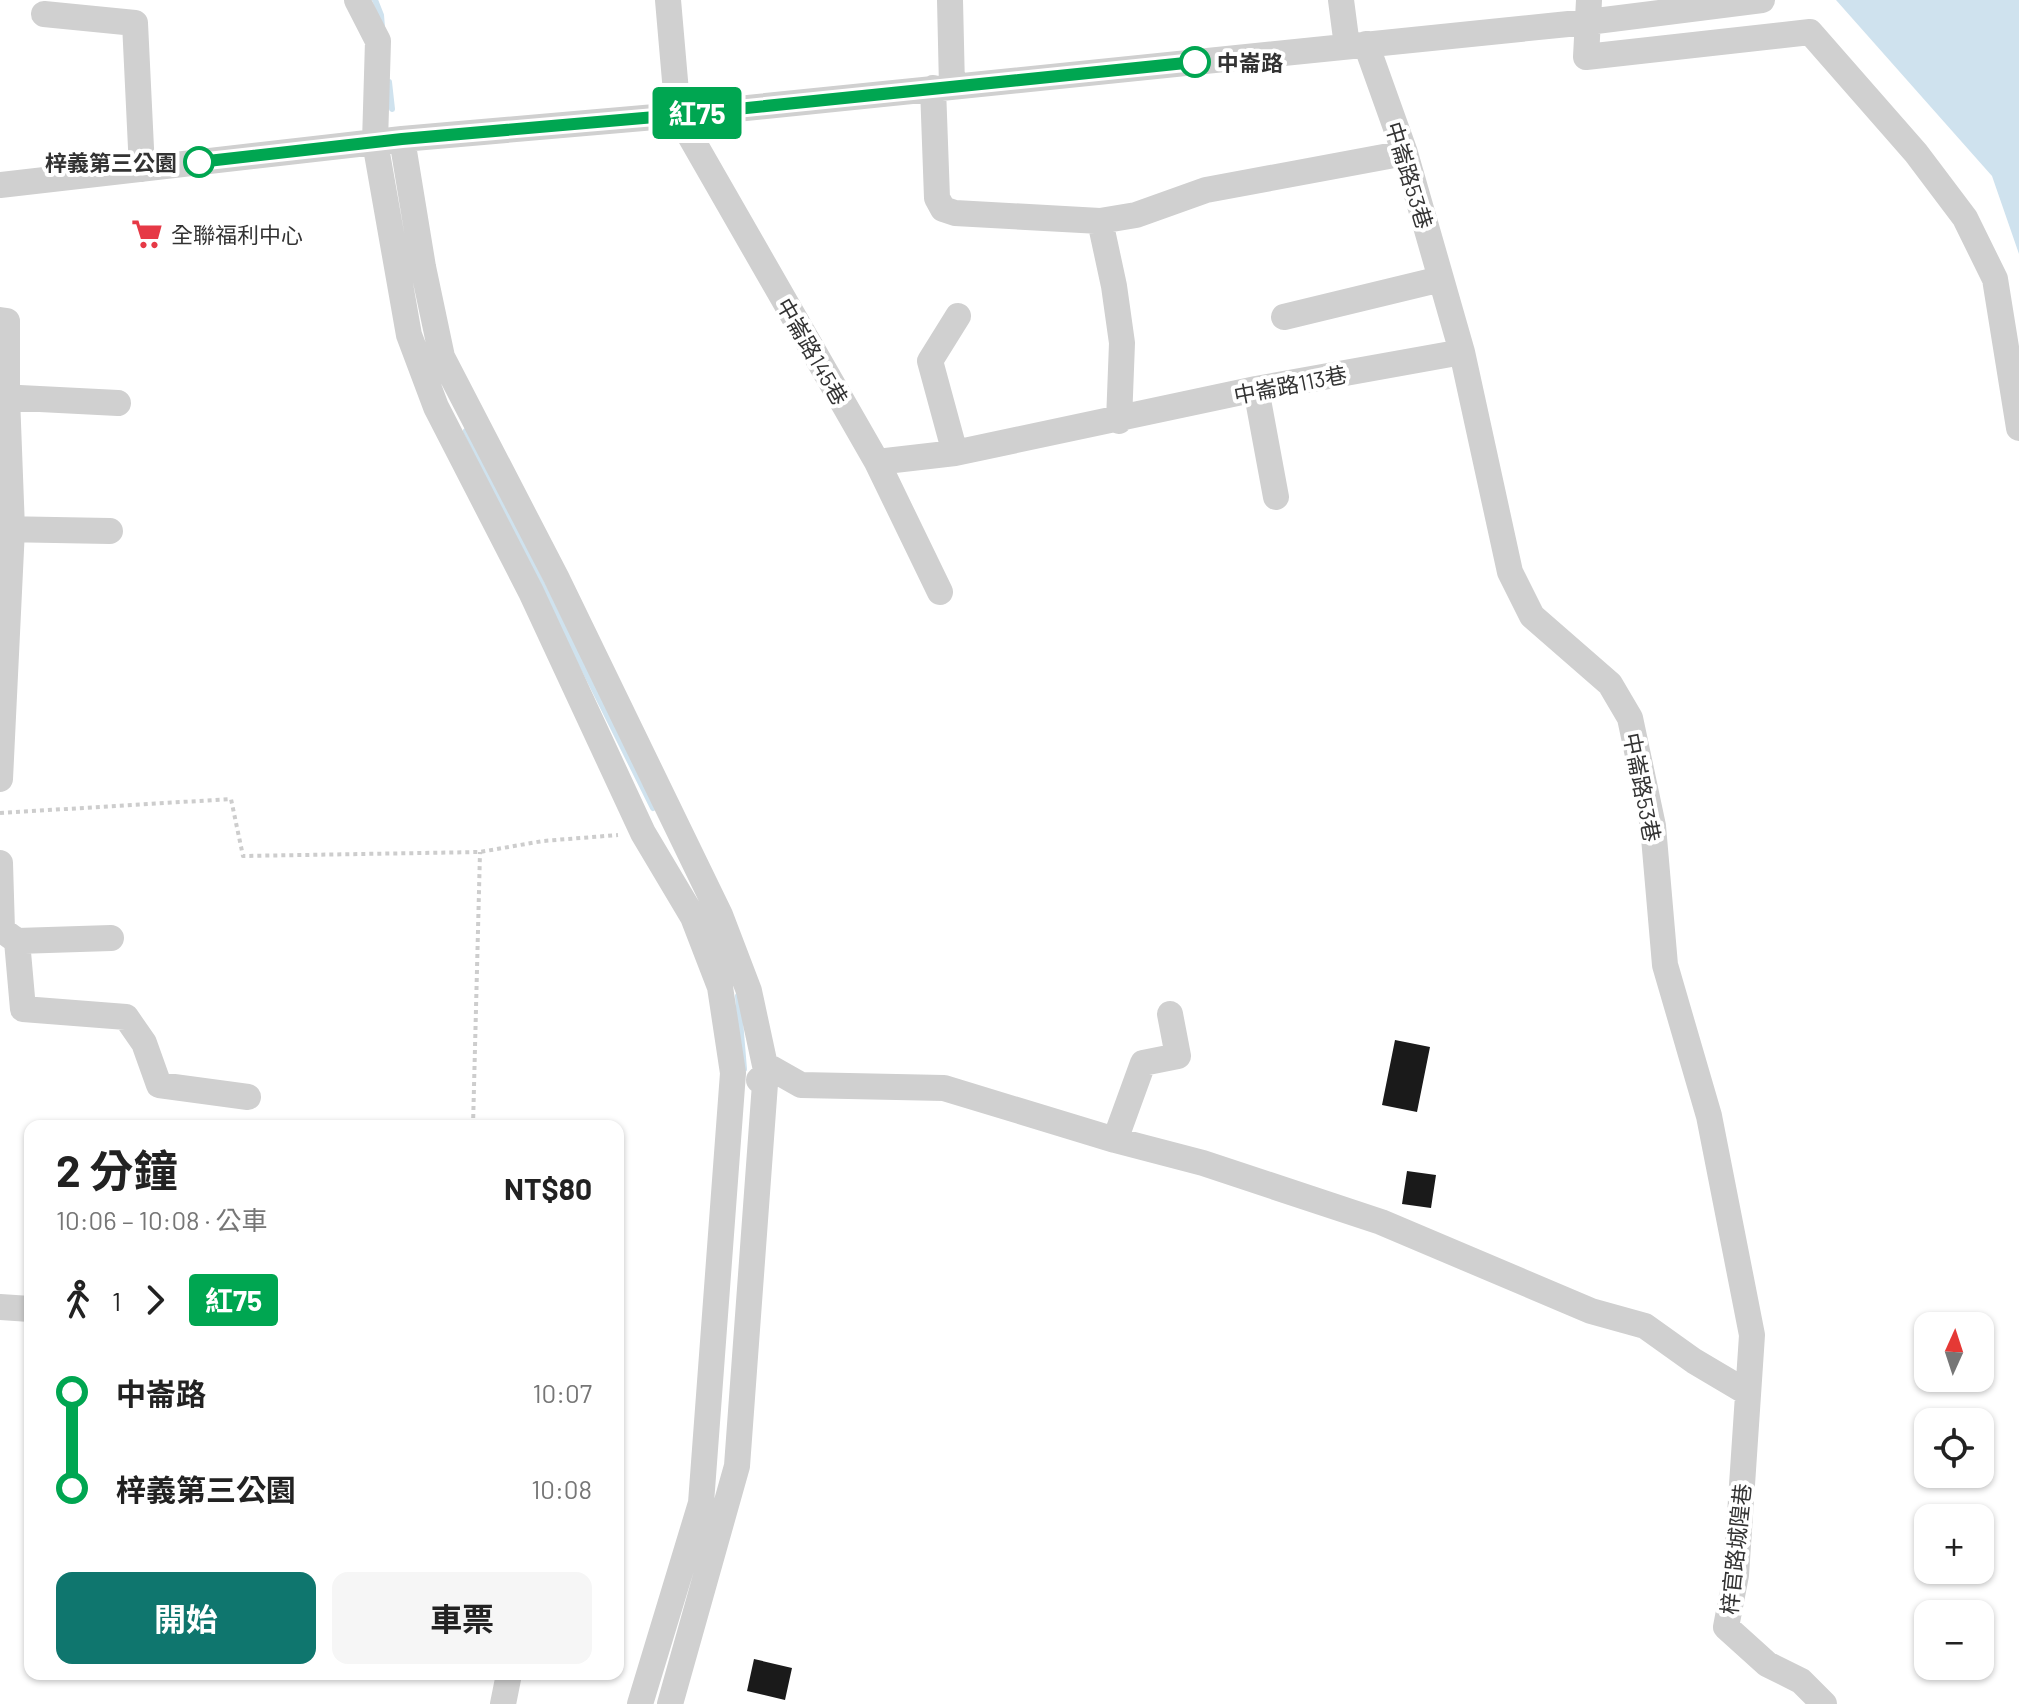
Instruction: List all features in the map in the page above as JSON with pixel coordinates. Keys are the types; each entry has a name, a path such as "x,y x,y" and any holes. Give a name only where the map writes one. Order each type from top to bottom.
{"street":[{"path":"357,0 378,41 375,142 409,335 436,407 543,585 720,915 749,991 750,1075 720,1464 670,1704"},
{"path":"668,0 678,115"},
{"path":"950,0 937,198 943,209 955,213 1100,221 1136,215 1206,190 1405,153"},
{"name":"中崙路53巷","path":"1341,0 1356,45 1405,153 1462,352 1510,572 1532,616 1610,684 1630,718 1653,826 1665,965 1709,1116 1752,1335 1748,1393"},
{"path":"0,185 402,139 678,115 1356,45 1588,11 1762,0"},
{"path":"1588,11 1586,57 1810,32 1916,153 1965,218 1995,279 2019,428"},
{"path":"44,14 135,23 142,169"},
{"name":"中崙路145巷","path":"678,115 877,462 940,592"},
{"path":"402,139 423,267 442,357 543,585 643,833 693,917 750,1075"},
{"path":"1100,221 1122,343 1119,421"},
{"path":"1284,317 1441,279"},
{"path":"955,453 930,361 958,316"},
{"path":"0,320 7,321 3,397 6,529 0,779"},
{"name":"中崙路113巷","path":"877,462 955,453 1119,421 1256,389 1462,352"},
{"path":"1256,389 1276,497"},
{"path":"3,397 118,403"},
{"path":"6,529 110,531"},
{"path":"0,863 6,934 23,1009 126,1017 144,1043 159,1085 248,1097"},
{"path":"6,934 111,938"},
{"path":"1115,1140 1143,1063 1178,1056 1170,1014"},
{"path":"750,1075 771,1068 801,1085 944,1088 1203,1163 1381,1222 1591,1311 1645,1326 1694,1361 1748,1393"},
{"path":"0,1307 24,1309"},
{"name":"梓官路城隍巷","path":"1748,1393 1736,1575 1726,1627 1767,1664 1801,1681 1824,1704"},
{"path":"640,1704 701,1503 720,1464"},
{"path":"503,1704 508,1680"}],"path":[{"path":"0,813 231,799 243,856 480,852 543,841 643,833"},
{"path":"473,1120 480,852"}],"water":[{"path":"1836,0 2019,0 2019,254 1992,176"}],"building":[{"path":"1395,1040 1430,1047 1417,1112 1382,1105"},
{"path":"1407,1171 1436,1175 1431,1208 1402,1204"},
{"path":"754,1659 792,1668 785,1700 747,1691"}],"waterway":[{"path":"375,0 382,27"},
{"path":"389,82 392,109"},
{"path":"466,431 653,808"},
{"path":"738,996 744,1069"}],"bus line":[{"name":"紅75","path":"199,162 402,139 678,115 1195,62"}],"place":[{"name":"中崙路","path":"1195,62"},
{"name":"梓義第三公園","path":"199,162"},
{"name":"全聯福利中心","path":"147,234"}]}
